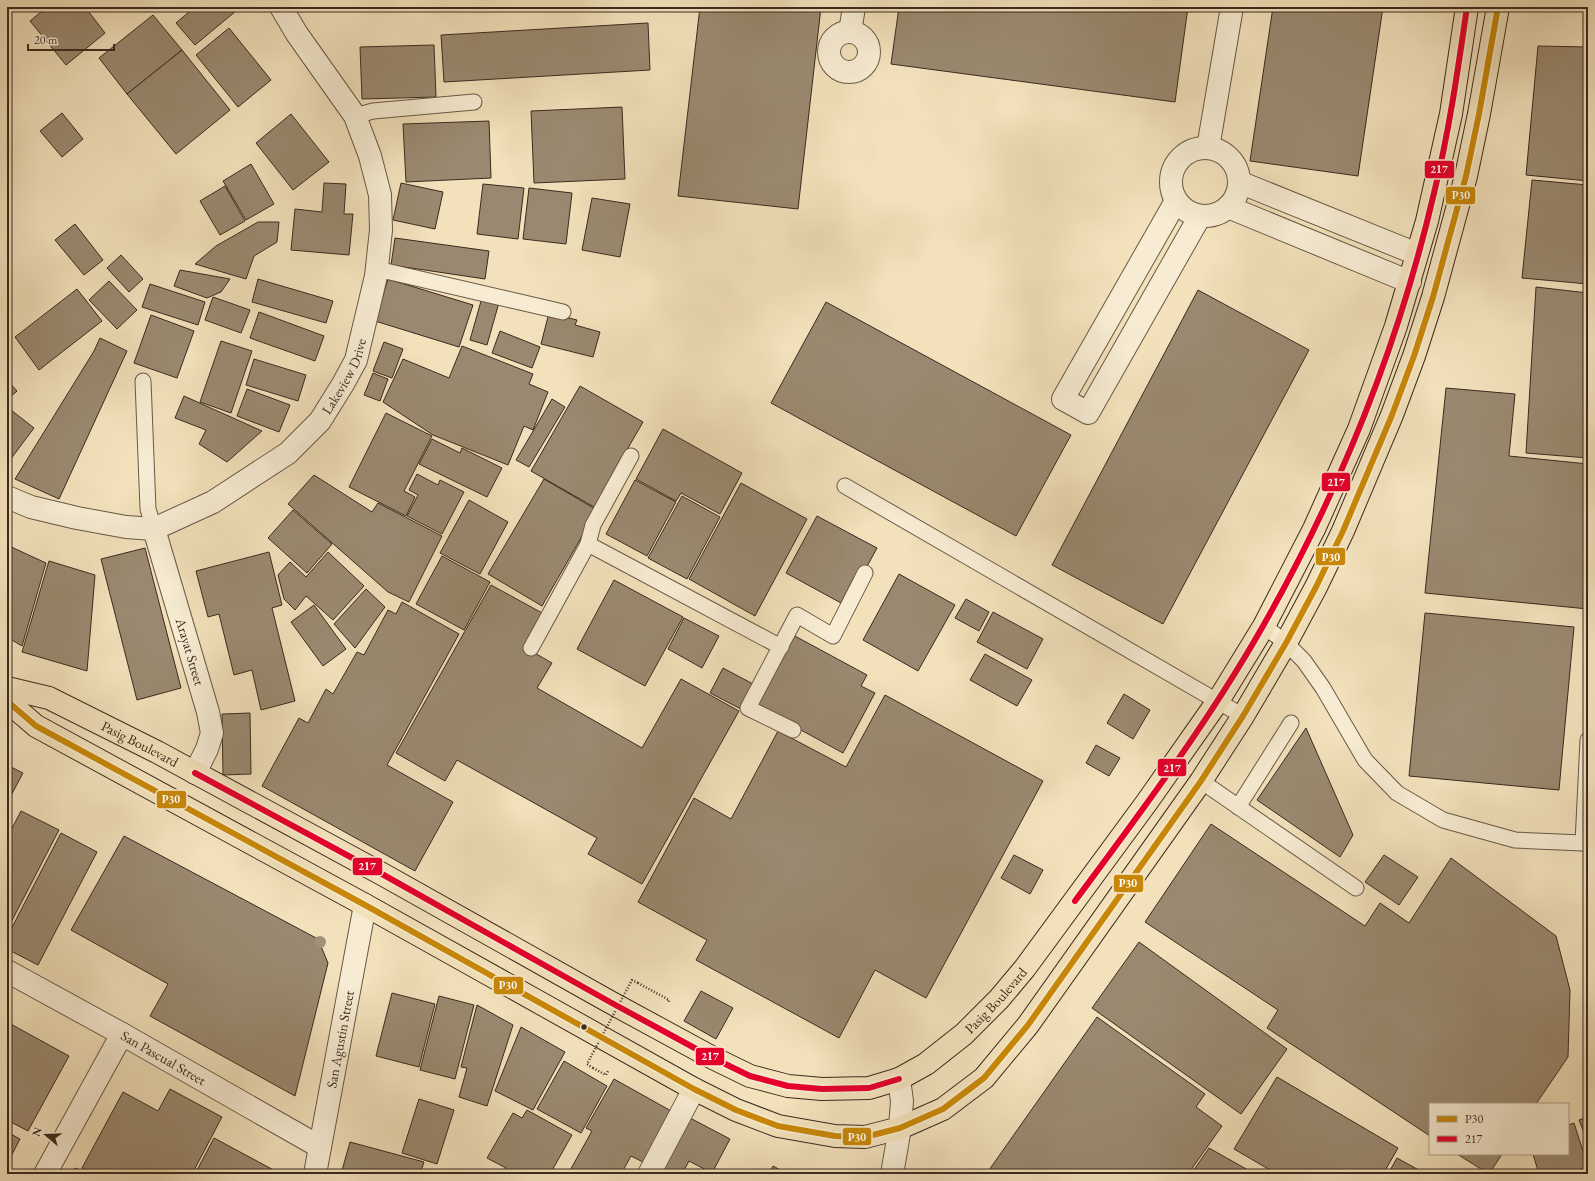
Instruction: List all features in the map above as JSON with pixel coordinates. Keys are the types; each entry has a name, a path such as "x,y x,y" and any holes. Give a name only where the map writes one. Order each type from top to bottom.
{"main road":[{"name":"Pasig Boulevard","path":"7,688 49,698 195,773 382,874 623,1009 713,1058 750,1076 788,1086 822,1089 869,1088 899,1079 926,1064 964,1034 999,998 1075,901 1218,701 1264,626 1314,529 1358,429 1396,326 1427,221 1451,114 1467,7"},
{"path":"7,701 36,726 365,905 694,1089 736,1110 778,1126 835,1136 865,1137 900,1128 943,1109 984,1078 1028,1025 1201,781 1243,716 1286,643 1316,587 1350,516 1392,415 1416,349 1435,289 1466,176 1480,114 1498,7"}],"street":[{"name":"Lakeview Drive","path":"7,497 32,507 77,518 126,527 154,529 213,502 288,453 320,421 343,384 356,360 377,269 381,230 380,194 370,156 355,116 297,34 281,7"},
{"path":"850,32 854,7"},
{"path":"1208,148 1232,7"},
{"path":"1208,148 1217,150 1230,159 1235,166 1239,182 1236,196 1228,207 1210,216 1200,216 1183,208 1176,201 1172,192 1171,183 1172,173 1176,164 1182,157 1190,151 1208,148"},
{"path":"1239,182 1417,254"},
{"path":"1176,201 1063,400 1088,413 1200,216"},
{"path":"1228,207 1410,282"},
{"name":"Arayat Street","path":"154,529 208,712 212,733 207,749 195,773"},
{"name":"San Agustin Street","path":"315,1174 365,905"},
{"name":"San Pascual Street","path":"7,971 122,1034 320,1147"},
{"path":"45,1174 122,1034"},
{"path":"892,1174 900,1128 902,1101 899,1079"},
{"path":"649,1174 694,1089"}],"lane":[{"path":"355,116 373,111 474,102"},
{"path":"377,269 563,312"},
{"path":"143,381 148,509 154,529"},
{"path":"531,648 588,544 593,525 631,456"},
{"path":"844,486 1243,716"},
{"path":"588,544 781,647"},
{"path":"793,730 748,708 797,615 833,636 865,573"},
{"path":"1264,626 1286,643 1304,661 1323,688 1365,760 1397,792 1443,820 1515,840 1585,843 1588,740"},
{"path":"1238,807 1292,723"},
{"path":"1201,781 1356,888"}],"path":[{"path":"593,1068 587,1064 632,980 670,1000"}],"building":[{"path":"47,7 85,7 105,33 66,65 30,21"},
{"path":"195,7 233,7 236,11 195,45 176,23"},
{"path":"625,7 654,7 625,9"},
{"path":"700,7 821,7 798,209 678,196"},
{"path":"899,7 1188,7 1175,102 891,64"},
{"path":"1273,7 1383,7 1358,176 1250,161"},
{"path":"153,15 182,50 127,94 99,58"},
{"path":"648,23 650,70 444,82 441,35"},
{"path":"229,28 271,80 238,107 196,55"},
{"path":"434,45 436,97 362,99 360,47"},
{"path":"1538,46 1588,47 1588,181 1526,175"},
{"path":"182,50 230,110 176,154 127,94"},
{"path":"622,107 625,179 534,183 531,111"},
{"path":"62,113 83,139 62,157 40,131"},
{"path":"291,114 329,162 293,190 256,143"},
{"path":"489,121 491,178 406,182 403,124"},
{"path":"251,164 274,204 246,220 223,181"},
{"path":"1532,180 1588,185 1588,284 1522,278"},
{"path":"324,183 346,184 344,214 353,214 349,255 291,250 295,209 322,212"},
{"path":"401,183 443,192 435,229 393,220"},
{"path":"483,184 524,188 518,239 477,234"},
{"path":"225,186 245,221 220,235 200,201"},
{"path":"529,188 572,193 566,244 523,239"},
{"path":"592,198 630,204 620,257 582,250"},
{"path":"258,222 279,222 277,242 254,256 246,279 195,264 216,246"},
{"path":"75,224 103,260 84,275 55,240"},
{"path":"395,238 489,251 485,279 391,265"},
{"path":"121,255 143,279 129,292 107,268"},
{"path":"180,270 230,279 221,292 207,298 174,286"},
{"path":"258,279 333,301 326,323 252,302"},
{"path":"388,279 473,305 459,347 375,321"},
{"path":"109,281 137,310 117,329 89,300"},
{"path":"150,284 205,302 198,325 142,307"},
{"path":"1536,287 1588,293 1588,458 1526,453"},
{"path":"77,289 102,321 39,370 15,337"},
{"path":"1198,290 1309,350 1163,624 1052,565"},
{"path":"483,294 500,299 487,345 470,340"},
{"path":"213,297 250,310 241,333 205,320"},
{"path":"826,302 1071,435 1016,536 771,403"},
{"path":"259,312 324,336 315,361 250,338"},
{"path":"549,313 577,320 575,325 600,332 593,357 541,344"},
{"path":"151,315 194,331 177,378 134,363"},
{"path":"500,331 540,347 532,368 492,353"},
{"path":"100,338 127,351 59,499 15,479 94,351"},
{"path":"221,341 252,351 231,413 200,402"},
{"path":"384,342 403,349 392,378 373,371"},
{"path":"462,346 533,374 529,384 548,392 533,430 524,426 508,465 433,435 383,402 403,359 449,378"},
{"path":"254,359 306,375 298,401 246,385"},
{"path":"373,373 388,379 380,401 364,395"},
{"path":"7,380 17,391 7,400"},
{"path":"580,386 643,422 594,507 531,471"},
{"path":"1446,388 1515,394 1509,456 1588,464 1588,609 1425,593"},
{"path":"247,389 290,405 279,432 237,416"},
{"path":"184,396 262,431 227,462 199,444 206,430 175,418"},
{"path":"552,399 565,407 529,467 516,460"},
{"path":"11,410 34,428 7,464 7,415"},
{"path":"386,413 432,436 404,491 415,497 406,516 349,487"},
{"path":"663,429 742,473 720,514 681,493 676,501 636,479"},
{"path":"432,439 460,453 462,448 502,468 487,497 419,464"},
{"path":"417,474 438,485 440,480 464,492 442,534 407,516 418,495 409,490"},
{"path":"314,475 372,512 378,503 442,536 409,602 388,592 288,504"},
{"path":"544,479 597,510 542,606 488,574"},
{"path":"635,480 676,502 647,556 606,534"},
{"path":"741,483 807,519 755,616 689,579"},
{"path":"682,496 720,517 687,579 648,558"},
{"path":"469,500 508,522 480,574 440,553"},
{"path":"293,510 332,544 307,573 268,538"},
{"path":"817,516 877,548 859,581 854,577 841,603 786,573"},
{"path":"7,545 46,563 22,646 7,637"},
{"path":"145,548 181,688 137,700 101,559"},
{"path":"269,552 282,605 272,608 295,701 261,710 252,670 234,675 219,614 208,617 196,571"},
{"path":"328,552 364,586 333,620 306,596 295,610 284,599 278,575 290,562 306,577"},
{"path":"442,556 490,582 464,630 416,604"},
{"path":"49,561 95,575 87,671 22,652"},
{"path":"899,574 955,605 918,671 863,640"},
{"path":"614,580 683,617 645,686 577,649"},
{"path":"491,585 544,614 526,648 552,663 537,688 642,748 681,679 739,711 642,884 588,854 597,838 457,760 445,781 396,753"},
{"path":"366,589 385,607 355,648 334,624"},
{"path":"966,599 989,612 979,631 955,618"},
{"path":"402,602 459,634 387,765 453,802 415,871 262,786 299,718 308,723 326,689 333,694 357,652 364,655 388,610 396,614"},
{"path":"314,605 346,649 323,666 291,622"},
{"path":"993,612 1043,639 1027,669 977,642"},
{"path":"1425,613 1574,627 1559,790 1409,776"},
{"path":"684,618 719,636 702,668 668,649"},
{"path":"793,635 867,675 861,686 875,693 843,753 755,705"},
{"path":"985,654 1032,680 1017,706 970,680"},
{"path":"723,668 755,685 741,709 710,693"},
{"path":"1124,694 1150,710 1133,739 1107,723"},
{"path":"885,695 1043,781 926,998 875,970 839,1038 696,960 707,940 638,902 694,798 731,819 778,731 846,767"},
{"path":"250,713 251,774 223,775 222,714"},
{"path":"1306,728 1353,835 1340,857 1257,800"},
{"path":"1096,745 1120,758 1109,776 1086,763"},
{"path":"7,765 23,773 7,803"},
{"path":"21,811 59,830 7,930 7,838"},
{"path":"1211,824 1365,926 1380,903 1409,923 1451,858 1556,936 1570,990 1568,1057 1537,1103 1429,1103 1429,1135 1267,1028 1278,1010 1145,922"},
{"path":"61,833 97,852 38,965 7,949 7,937"},
{"path":"124,836 318,939 328,963 295,1096 150,1016 168,984 71,930"},
{"path":"1014,855 1043,870 1030,894 1001,878"},
{"path":"1384,855 1418,877 1399,905 1365,882"},
{"path":"1139,942 1287,1049 1241,1114 1092,1008"},
{"path":"701,991 733,1008 716,1039 684,1021"},
{"path":"392,993 435,1004 419,1067 376,1056"},
{"path":"439,996 474,1005 455,1079 420,1070"},
{"path":"477,1005 513,1025 487,1106 459,1097 467,1068 461,1067"},
{"path":"1097,1017 1205,1094 1196,1107 1222,1126 1188,1174 995,1174 989,1170"},
{"path":"7,1022 69,1056 28,1131 7,1120"},
{"path":"521,1027 565,1052 533,1110 495,1091"},
{"path":"564,1061 607,1086 581,1133 537,1109"},
{"path":"1277,1077 1398,1148 1383,1174 1277,1174 1234,1149"},
{"path":"614,1079 673,1112 645,1163 631,1156 621,1174 568,1174 592,1131 586,1128"},
{"path":"170,1089 222,1117 192,1174 94,1174 82,1168 123,1092 158,1111"},
{"path":"419,1099 454,1110 437,1164 402,1153"},
{"path":"527,1110 572,1135 550,1174 502,1174 506,1168 487,1158 513,1113 522,1118"},
{"path":"1588,1117 1588,1143 1579,1120"},
{"path":"690,1118 730,1139 712,1173 689,1161 682,1174 662,1174 661,1173"},
{"path":"1574,1123 1588,1167 1566,1174 1539,1174 1533,1155 1569,1155 1569,1125"},
{"path":"7,1132 20,1139 7,1164"},
{"path":"214,1138 281,1174 195,1174"},
{"path":"350,1142 424,1162 420,1174 341,1174"},
{"path":"1209,1148 1255,1174 1191,1174"},
{"path":"1459,1155 1501,1155 1489,1174"},
{"path":"1397,1158 1426,1174 1388,1174"},
{"path":"773,1166 788,1174 769,1174"},
{"path":"75,1168 87,1174 72,1174"},
{"path":"697,1169 707,1174 694,1174"}],"transit line":[{"name":"217","path":"1075,901 1197,732 1242,662 1291,575 1341,470 1385,361 1420,249 1449,124 1467,7"},
{"name":"P30","path":"7,701 36,726 365,905 694,1089 736,1110 778,1126 835,1136 865,1137 900,1128 943,1109 984,1078 1028,1025 1201,781 1243,716 1286,643 1316,587 1343,531 1392,415 1414,356 1433,297 1466,176 1479,114 1498,7"},
{"name":"217","path":"195,773 382,874 610,1002 713,1058 750,1076 788,1086 822,1089 869,1088 899,1079"}]}
